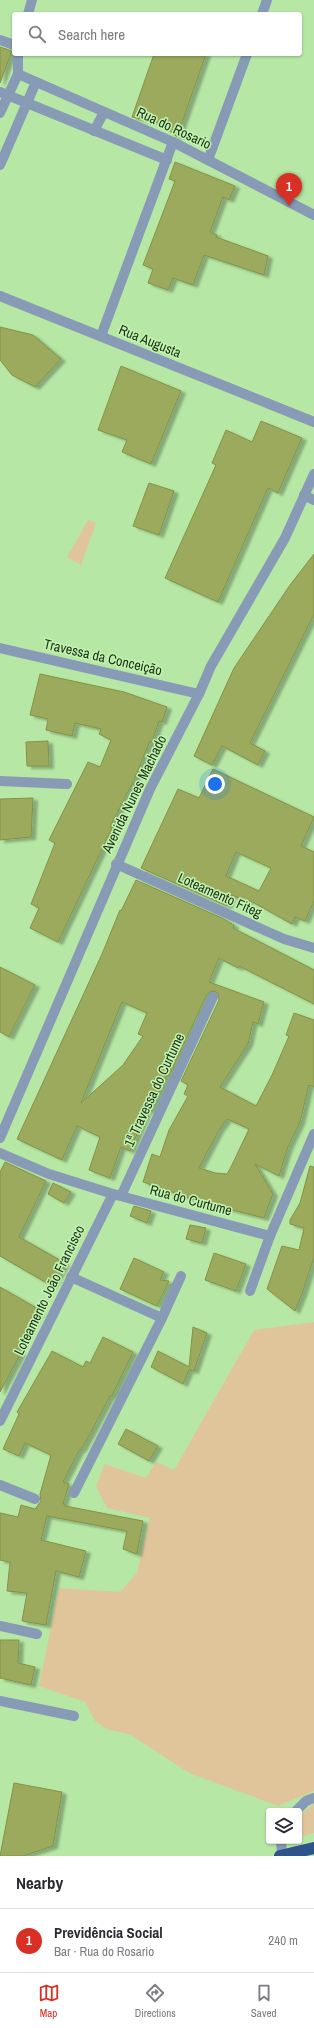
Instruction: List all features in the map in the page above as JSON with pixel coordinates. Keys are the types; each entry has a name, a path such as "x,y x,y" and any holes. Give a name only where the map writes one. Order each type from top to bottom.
{"highway":[{"path":"281,1856 314,1848"}],"street":[{"path":"29,12 32,0"},
{"path":"263,12 267,0"},
{"path":"0,40 12,44"},
{"path":"0,113 4,94 18,74 18,56"},
{"path":"208,160 246,56"},
{"name":"Rua do Rosario","path":"18,74 173,142 314,215"},
{"path":"1,161 36,82"},
{"path":"4,94 25,104 167,160"},
{"path":"94,131 104,112"},
{"name":"Rua Augusta","path":"173,142 101,336 314,422"},
{"path":"0,296 101,336"},
{"name":"Avenida Nunes Machado","path":"0,1138 101,906 116,864 150,789 199,694 211,666 285,538 314,474"},
{"path":"304,495 314,500"},
{"name":"Travessa da Conceição","path":"0,648 199,694"},
{"path":"0,781 66,784"},
{"name":"Loteamento Fiteg","path":"116,864 284,939 314,948"},
{"name":"1ª Travessa do Curtume","path":"117,1195 213,997"},
{"path":"250,1291 270,1236 314,1134"},
{"name":"Rua do Curtume","path":"0,1153 49,1174 117,1195 270,1236"},
{"name":"Loteamento João Francisco","path":"0,1421 71,1277 117,1195"},
{"path":"74,1493 162,1318 181,1276"},
{"path":"71,1277 162,1318"},
{"path":"0,1485 35,1499"},
{"path":"0,1626 37,1634"},
{"path":"0,1701 74,1716"},
{"path":"299,1808 306,1802 314,1798"},
{"path":"281,1844 281,1856"}],"shaded area":[{"path":"88,520 96,523 81,565 67,557"},
{"path":"314,1322 314,1791 278,1806 189,1773 131,1735 107,1729 95,1721 85,1702 39,1686 59,1588 120,1592 137,1573 150,1518 107,1508 96,1486 105,1464 146,1478 156,1462 174,1470 254,1330"},
{"path":"314,1804 314,1833 302,1836 302,1814"}],"building":[{"path":"0,47 12,51 0,83"},
{"path":"153,56 205,56 177,137 160,123 132,117"},
{"path":"175,162 235,186 229,200 223,197 210,232 217,235 216,237 268,256 264,275 204,255 193,285 173,278 168,290 148,283 153,269 143,265 175,181 169,179"},
{"path":"0,327 33,335 61,359 35,387 12,375 0,360"},
{"path":"121,366 181,391 151,464 122,452 127,440 98,430"},
{"path":"261,421 302,438 278,493 268,488 218,602 165,578 216,465 212,463 226,430 252,442"},
{"path":"149,483 174,491 159,535 133,526"},
{"path":"314,554 314,614 250,743 265,751 258,765 222,746 212,765 194,756 234,668 290,585"},
{"path":"40,674 124,692 167,707 162,722 159,721 152,742 150,741 134,780 110,827 112,828 58,942 30,928 39,908 31,904 55,843 49,840 88,762 100,767 111,740 99,734 101,729 75,723 72,736 46,730 48,719 30,715"},
{"path":"48,741 49,766 27,766 26,742"},
{"path":"213,769 314,817 301,846 314,852 314,901 305,921 295,917 292,924 249,900 248,902 232,895 227,906 141,868 178,789 199,798","holes":["236,852 271,868 259,891 226,876"]},
{"path":"33,798 31,837 0,840 0,799"},
{"path":"136,880 222,918 234,925 233,928 314,970 314,1004 239,966 238,968 219,958 209,982 264,1002 258,1024 253,1022 248,1044 220,1087 256,1106 272,1075 289,1036 286,1035 294,1013 314,1020 314,1087 309,1085 300,1122 288,1147 279,1176 255,1164 273,1194 264,1218 201,1202 143,1182 152,1154 160,1157 169,1130 188,1096 184,1094 188,1085 181,1081 219,1000 218,994 215,991 207,994 169,1076 167,1075 150,1111 147,1110 130,1151 121,1147 110,1178 89,1170 100,1137 77,1126 62,1160 17,1139 102,954 120,910 121,911","holes":["122,1002 147,1013 138,1034 143,1036 123,1065 81,1103","227,1119 249,1129 231,1167 227,1174 215,1173 199,1168 219,1130"]},
{"path":"0,967 35,985 9,1037 0,1032"},
{"path":"5,1162 46,1181 19,1237 65,1263 52,1286 0,1256 0,1172"},
{"path":"310,1166 314,1167 314,1257 295,1311 267,1289 282,1246 299,1250 304,1228 290,1224 290,1220 300,1203"},
{"path":"53,1183 71,1192 64,1203 48,1194"},
{"path":"134,1206 151,1211 147,1223 130,1216"},
{"path":"190,1225 206,1228 202,1243 186,1239"},
{"path":"214,1253 246,1264 236,1291 205,1280"},
{"path":"134,1258 164,1272 160,1280 169,1281 157,1306 120,1289"},
{"path":"0,1287 40,1310 17,1350 21,1353 0,1392"},
{"path":"193,1327 207,1333 194,1371 189,1370 183,1384 151,1367 158,1351 189,1367"},
{"path":"103,1337 133,1352 112,1396 110,1396 63,1482 69,1484 63,1504 66,1504 65,1506 143,1521 137,1554 123,1549 127,1531 47,1516 41,1540 86,1551 79,1577 56,1571 46,1625 22,1621 27,1593 7,1591 10,1562 0,1560 0,1513 18,1517 21,1505 35,1509 41,1501 40,1494 51,1455 25,1443 19,1456 3,1449 19,1414 17,1412 52,1351 83,1367 86,1361 90,1363"},
{"path":"126,1429 158,1446 149,1461 118,1444"},
{"path":"0,1640 19,1640 18,1663 35,1667 31,1685 0,1678"},
{"path":"14,1783 62,1792 53,1846 23,1856 0,1856"}],"place":[{"name":"Previdência Social","path":"289,206"}]}
